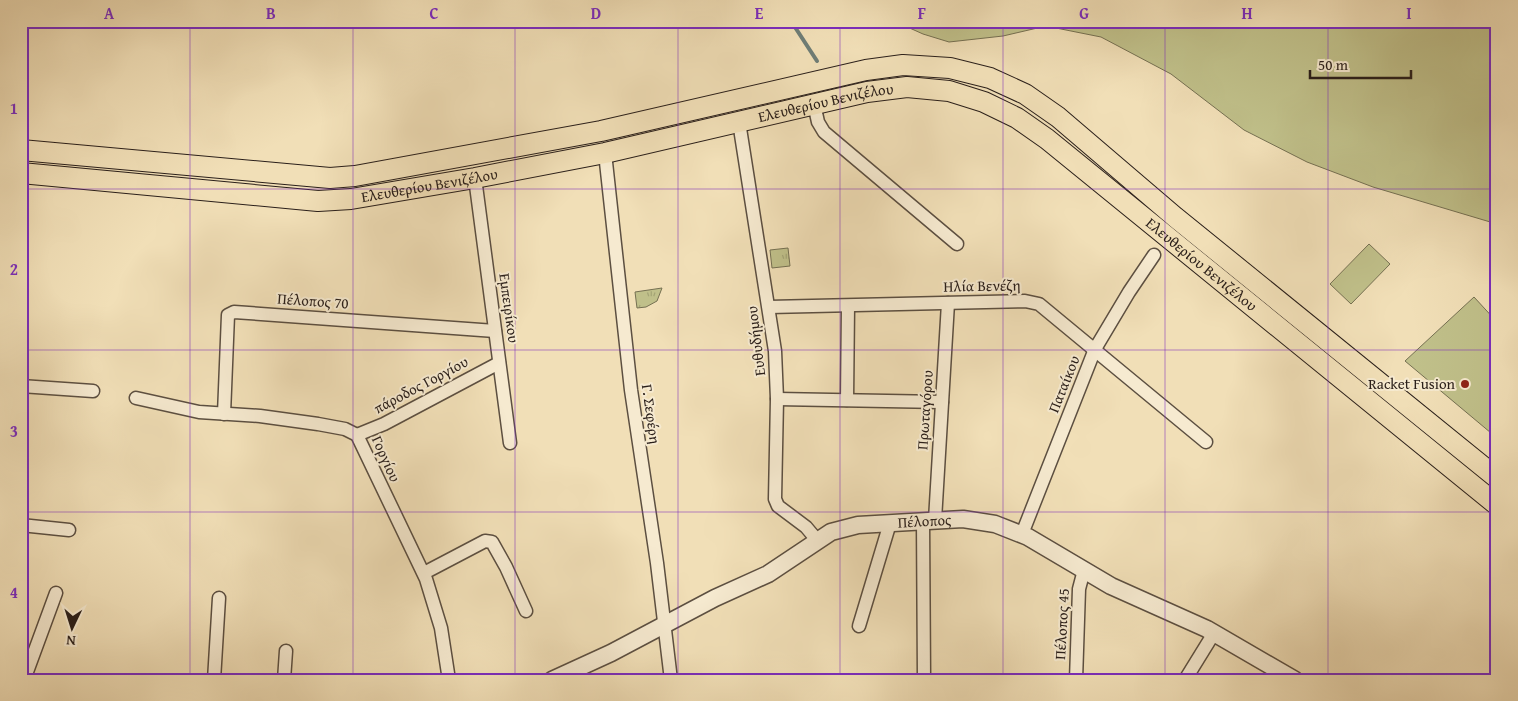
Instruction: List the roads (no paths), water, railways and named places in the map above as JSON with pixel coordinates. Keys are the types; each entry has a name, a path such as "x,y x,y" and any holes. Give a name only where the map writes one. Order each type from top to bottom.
{"main road":[{"name":"Ελευθερίου Βενιζέλου","path":"21,150 330,178 355,176 601,131 866,70 903,65 950,68 990,78 1025,94 1058,117 1175,217 1497,478"},
{"name":"Ελευθερίου Βενιζέλου","path":"21,173 318,201 351,200 605,153 867,92 907,87 949,91 984,102 1017,118 1047,139 1497,505"}],"street":[{"path":"814,104 818,122 824,132 958,244"},
{"name":"Ευθυδήμου","path":"739,122 769,307 776,369 778,399 776,504 806,528 817,540"},
{"name":"Γ. Σεφέρη","path":"605,153 631,390 657,563 671,680"},
{"name":"Εμπειρίκου","path":"475,178 510,443"},
{"name":"Παταίκου","path":"1022,534 1095,349 1129,292 1154,255"},
{"name":"Ηλία Βενέζη","path":"769,307 1024,301 1039,304 1206,442"},
{"name":"Πρωταγόρου","path":"924,680 929,520 942,402 948,303"},
{"path":"847,400 848,306"},
{"name":"Πέλοπος 70","path":"224,414 228,315 234,312 495,331"},
{"name":"πάροδος Γοργίου","path":"357,435 384,424 499,363"},
{"path":"21,386 93,391"},
{"name":"Γοργίου","path":"136,398 198,412 260,416 318,424 345,429 357,435 424,573 441,628 449,680"},
{"path":"778,399 942,402"},
{"name":"Πέλοπος","path":"552,680 665,625 715,598 768,574 817,540 841,528 929,520 963,519 986,521 1022,534 1111,586 1214,633 1295,680"},
{"path":"859,626 890,523"},
{"path":"21,525 69,530"},
{"path":"424,573 485,541 492,542 506,566 526,611"},
{"name":"Πέλοπος 45","path":"1076,680 1079,589 1084,570"},
{"path":"24,680 56,593"},
{"path":"214,680 219,598"},
{"path":"1185,680 1214,633"},
{"path":"284,680 286,651"}],"waterway":[{"path":"791,21 817,61"}],"place":[{"name":"Racket Fusion","path":"1465,384"}]}
